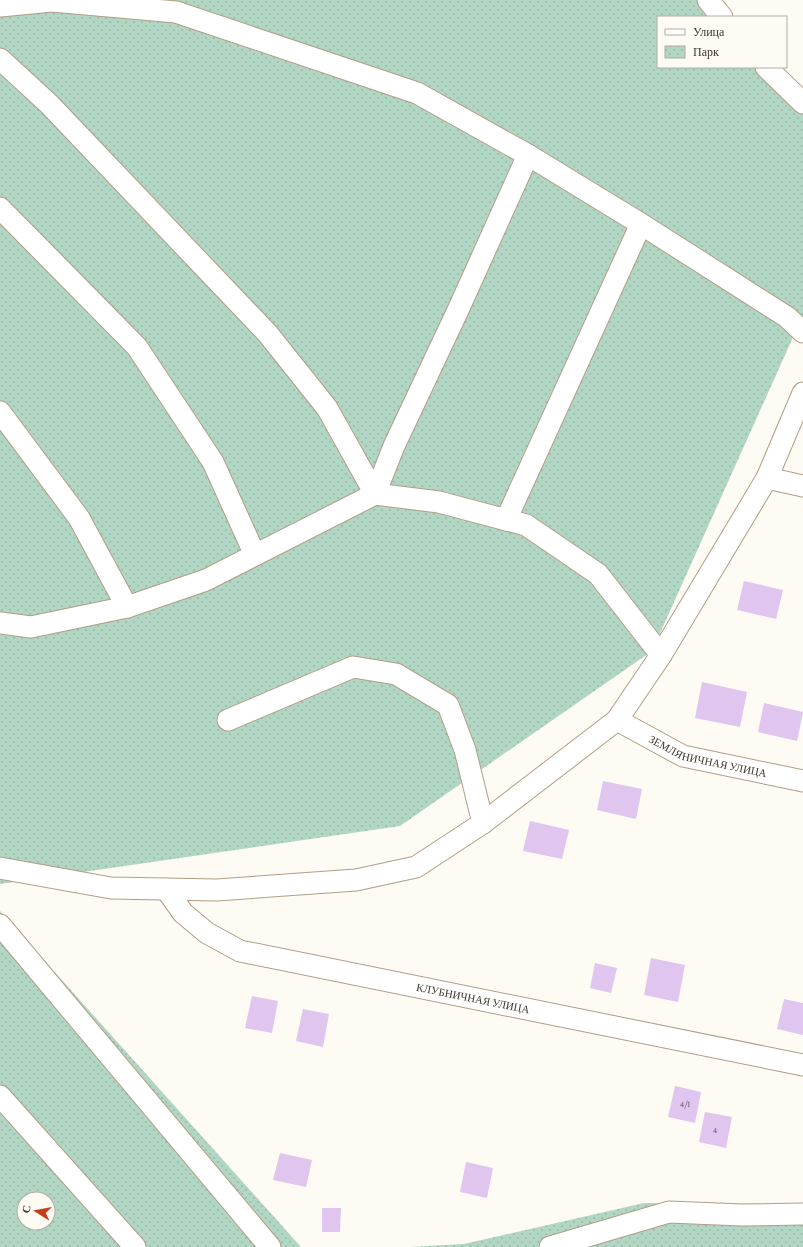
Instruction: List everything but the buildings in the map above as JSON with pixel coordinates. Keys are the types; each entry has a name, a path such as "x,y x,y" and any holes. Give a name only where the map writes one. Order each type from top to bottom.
{"street":[{"path":"708,0 721,16"},
{"path":"0,6 52,1 176,12 417,93 528,155 642,224 787,317 803,332"},
{"path":"0,58 49,104 268,334 327,408 375,494"},
{"path":"767,68 803,103"},
{"path":"375,494 394,446 459,308 528,155"},
{"path":"0,208 137,347 213,462 255,555"},
{"path":"506,520 642,224"},
{"path":"0,868 111,888 217,890 356,880 416,867 483,823 618,720 661,655 767,478 803,393"},
{"path":"0,412 79,518 127,607"},
{"path":"767,478 803,486"},
{"path":"0,623 32,627 127,607 206,580 375,494 439,502 526,525 598,574 661,655"},
{"path":"228,720 353,667 396,674 448,705 465,750 483,823"},
{"name":"ЗЕМЛЯНИЧНАЯ УЛИЦА","path":"618,720 683,756 803,781"},
{"name":"КЛУБНИЧНАЯ УЛИЦА","path":"166,888 183,913 207,933 240,951 803,1065"},
{"path":"0,925 270,1247"},
{"path":"0,1096 135,1247"},
{"path":"550,1247 669,1212 742,1215 803,1214"}],"green space":[{"path":"0,0 711,0 724,16 657,16 657,68 767,68 803,112 803,315 652,651 400,826 0,884"},
{"path":"0,911 301,1247 0,1247"},
{"path":"644,1203 803,1204 803,1247 410,1247 464,1244"}]}
